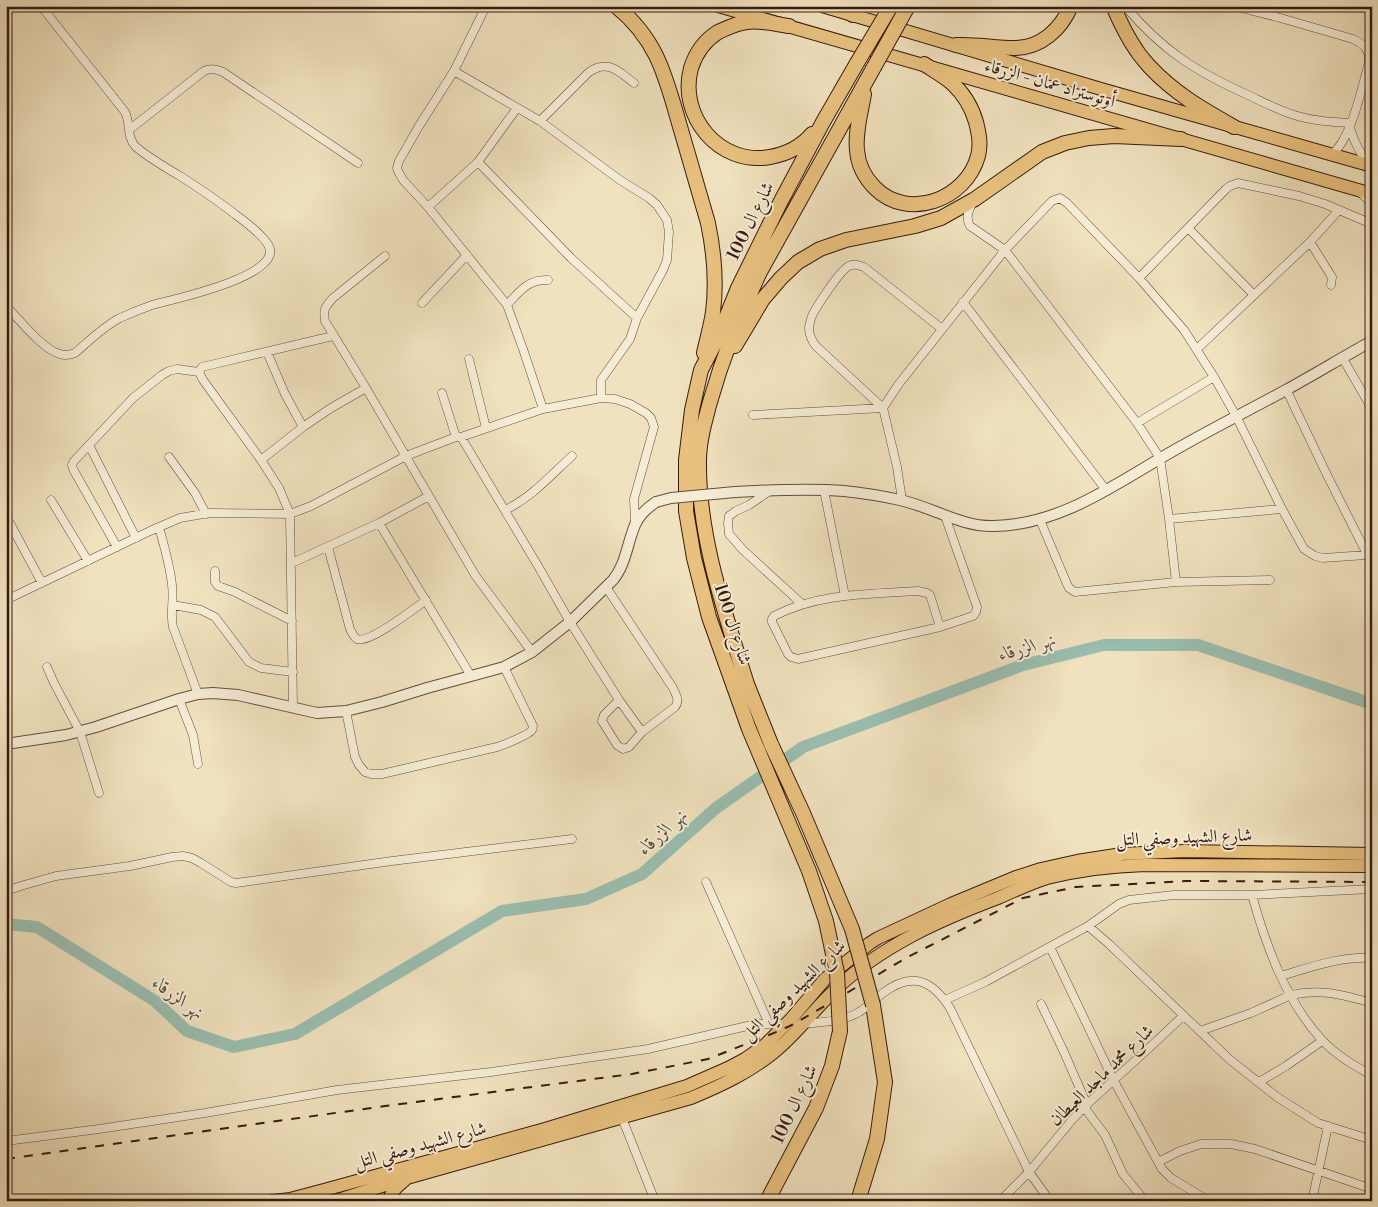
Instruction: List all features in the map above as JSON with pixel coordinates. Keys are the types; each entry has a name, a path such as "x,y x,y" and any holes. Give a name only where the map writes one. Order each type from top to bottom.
{"highway":[{"path":"616,6 642,31 660,63 708,223 715,280 713,311 701,370"},
{"path":"841,6 853,15"},
{"name":"شارع ال 100","path":"858,1201 878,1139 885,1082 873,1005 852,929 803,813 709,617 694,558 686,512 686,460 692,410 701,370 719,334 738,288 823,122 891,6"},
{"name":"شارع ال 100","path":"767,1201 816,1108 832,1066 840,1031 837,973 826,921 809,871 749,728 701,510 699,461 702,434 719,372 737,321 761,270 908,6"},
{"path":"956,45 976,44 1015,48 1033,45 1056,31 1067,16 1071,6"},
{"path":"1113,6 1122,28 1137,52 1158,75 1179,94 1234,127"},
{"path":"789,26 748,22 730,27 707,40 696,54 690,71 688,89 693,112 701,127 712,139 726,149 749,158 775,156 791,150 805,142 823,122"},
{"path":"866,83 856,140 857,152 864,174 878,192 897,202 908,205 934,201 952,191 967,177 978,157 980,141 974,117 962,94 946,78 924,64"},
{"path":"719,372 763,299 798,262 820,249 846,240 915,226 941,218 975,199 1042,152 1065,143 1089,138 1114,136 1181,140"}],"main road":[{"name":"أوتوستراد عمان - الزرقاء","path":"718,6 1372,194"},
{"name":"أوتوستراد عمان - الزرقاء","path":"822,6 1101,89 1371,166"},
{"name":"شارع الشهيد وصفي التل","path":"273,1201 321,1195 687,1086 745,1059 765,1045 787,1024 825,979 878,938 967,897 1041,869 1122,854 1185,851 1372,854"},
{"name":"شارع الشهيد وصفي التل","path":"335,1201 407,1178 690,1098 724,1085 754,1067 774,1052 837,987 881,952 960,912 1046,879 1084,870 1118,866 1372,866"},
{"path":"389,1201 394,1190 407,1178"}],"street":[{"path":"6,306 45,346 58,354 69,355 75,353 118,319 153,305 233,282 261,266 267,261 270,254 270,248 261,236 216,200 136,147 130,139 127,116 41,6"},
{"path":"486,6 454,71 404,153 397,168 403,180 468,255 507,305 543,409"},
{"path":"1125,6 1163,46 1208,77 1294,115 1350,126"},
{"path":"1233,6 1353,39 1362,44 1370,53 1369,63 1350,126 1344,141 1331,155"},
{"path":"540,122 596,67 609,67 634,83"},
{"path":"129,130 204,71 216,69 358,163"},
{"path":"454,71 540,122 620,180 649,198 657,205 667,220 670,232 663,270 637,318 630,339 601,380 601,398"},
{"path":"428,207 478,162 517,108"},
{"path":"1350,126 1361,154 1371,166"},
{"path":"478,162 570,258 637,318"},
{"path":"1139,278 1230,186 1238,184 1299,196 1325,204 1372,224"},
{"path":"1357,189 1372,204"},
{"path":"883,408 892,393 1005,250 1052,201 1060,198 1139,278 1179,324 1214,377 1236,416 1304,549 1315,556 1329,558 1366,555"},
{"path":"975,199 967,217 967,222 1005,250 1137,422 1160,458 1176,582"},
{"path":"1197,350 1310,242 1339,210"},
{"path":"1188,228 1254,295"},
{"path":"1310,242 1330,274 1331,285"},
{"path":"422,303 468,255"},
{"path":"385,256 333,298 326,306 324,313 325,321 475,575 532,652"},
{"path":"902,500 897,467 883,408 816,346 811,338 809,328 811,318 840,274 853,264 864,268 942,329"},
{"path":"507,305 527,285 540,280 548,280"},
{"path":"963,302 1106,490"},
{"path":"199,372 202,367 333,336"},
{"path":"635,524 647,508 656,502 671,498 771,490 845,491 902,500 945,516 982,526 1009,526 1040,520 1106,490 1160,458 1372,341"},
{"path":"267,352 285,394 303,427"},
{"path":"1342,357 1372,409"},
{"path":"469,359 486,428"},
{"path":"117,548 72,465 133,398 162,375 169,370 177,369 199,372"},
{"path":"199,372 279,488 290,514 293,708"},
{"path":"1137,422 1214,377"},
{"path":"261,460 303,427 366,388"},
{"path":"1286,390 1372,564"},
{"path":"442,393 459,437 505,510 570,622 619,700 642,732"},
{"path":"6,600 180,518 206,514 290,514 333,495 406,456 543,409 601,398 615,399 630,404 646,413 651,418 654,427 634,498 635,524 619,573 570,622 532,652 504,667 346,711 317,713 238,695 198,694 66,736 6,744"},
{"path":"753,415 883,408"},
{"path":"89,445 136,538"},
{"path":"505,510 528,496 572,456"},
{"path":"169,457 195,493 206,514"},
{"path":"771,490 729,516 729,534 743,550 802,604"},
{"path":"824,490 845,596"},
{"path":"292,563 380,523 429,496"},
{"path":"51,500 88,561"},
{"path":"1169,519 1282,508"},
{"path":"6,516 42,583"},
{"path":"940,626 930,595 918,591 845,596 802,604 772,619 788,654 795,659 940,626 973,616 977,607 945,516"},
{"path":"1040,520 1067,584 1075,592 1176,582 1270,580"},
{"path":"380,523 471,676"},
{"path":"159,527 172,583 173,628 198,694"},
{"path":"328,547 350,629 358,639 364,639 382,630 426,600"},
{"path":"215,571 215,582 218,586 235,592 292,621"},
{"path":"606,587 673,688 678,704 642,732 626,749 617,746 602,721 604,715 619,700"},
{"path":"173,605 202,610 215,617 250,662 256,666 293,672"},
{"path":"47,667 80,732 99,793"},
{"path":"346,711 359,765 365,772 370,774 382,774 508,744 529,733 533,726 504,667"},
{"path":"179,699 193,735 198,764"},
{"path":"6,891 56,876 130,866 172,857 183,856 192,858 231,882 236,883 392,861 572,839"},
{"path":"706,882 769,1024"},
{"path":"945,1000 985,982 1088,926 1119,904 1134,899 1174,896 1252,896 1372,889 1371,958 1318,964 1281,976"},
{"path":"1252,896 1265,937 1281,976 1310,1026 1322,1041 1352,1064 1371,1073"},
{"path":"1088,926 1229,1059 1277,1097 1318,1123 1372,1140"},
{"path":"1050,947 1114,1080 1162,1169 1171,1178 1209,1201"},
{"path":"6,1141 205,1114 337,1090 491,1072 648,1049 756,1024 826,1022 858,1012 888,989 904,982 917,981 935,988 945,1000 1029,1172 1050,1201"},
{"path":"1200,1030 1251,1013 1291,995 1309,991 1334,993 1372,1003"},
{"path":"1041,1004 1064,1052 1086,1106 1105,1135 1123,1174 1145,1201"},
{"name":"شارع محمد ماجد العيطان","path":"1000,1201 1029,1172 1072,1120 1183,1016"},
{"path":"1259,1082 1322,1041"},
{"path":"622,1118 655,1201"},
{"path":"1312,1201 1328,1126"},
{"path":"1158,1162 1180,1151 1201,1144 1230,1144 1255,1149 1372,1189"}],"waterway":[{"name":"نهر الزرقاء","path":"6,924 37,927 155,1001 187,1031 234,1047 295,1034 502,911 586,899 642,874 716,808 803,747 1023,665 1104,645 1198,645 1372,704"}],"railway":[{"path":"6,1159 385,1106 632,1074 708,1059 794,1024 906,958 1023,898 1076,887 1186,881 1372,882"}]}
